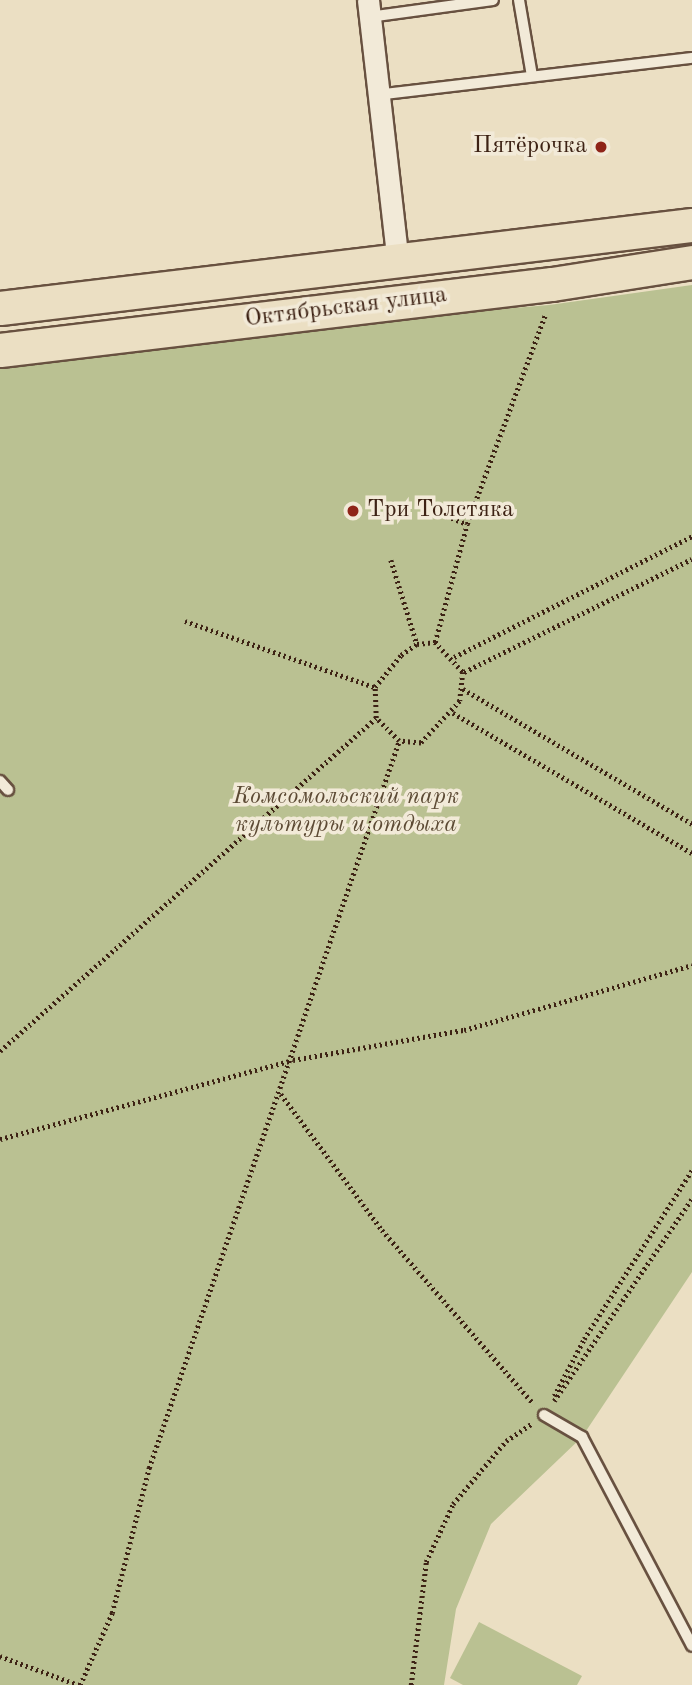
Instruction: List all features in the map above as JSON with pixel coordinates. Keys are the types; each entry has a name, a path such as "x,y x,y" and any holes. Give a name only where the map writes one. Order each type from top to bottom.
{"main road":[{"name":"Октябрьская улица","path":"0,308 398,263 692,225"},
{"name":"Октябрьская улица","path":"0,349 552,284 692,262"}],"street":[{"path":"368,8 376,94 398,263"}],"lane":[{"path":"368,8 493,0"},
{"path":"519,0 532,76"},
{"path":"376,94 692,58"},
{"path":"544,1415 582,1437 692,1646"}],"path":[{"path":"435,642 467,524 549,305 552,284"},
{"path":"426,508 467,524"},
{"path":"454,657 692,536"},
{"path":"463,672 692,559"},
{"path":"391,560 417,644"},
{"path":"185,621 375,687"},
{"path":"435,642 454,657 463,672 463,689 453,713 421,743 399,741 376,718 372,701 375,687 401,655 417,644 435,642"},
{"path":"463,689 692,824"},
{"path":"453,713 692,853"},
{"path":"0,1051 376,718"},
{"path":"0,1656 79,1685 112,1613 149,1468 293,1060 399,741"},
{"path":"0,1139 293,1060 464,1030 692,965"},
{"path":"281,1094 382,1230 544,1415"},
{"path":"544,1415 583,1339 692,1171"},
{"path":"411,1685 426,1562 453,1504 506,1441 544,1415 692,1199"}],"green space":[{"name":"Комсомольский парк культуры и отдыха","path":"692,285 692,1272 582,1437 491,1524 456,1609 444,1685 0,1685 0,353 549,305"},
{"path":"479,1622 582,1676 577,1685 463,1685 450,1678"}],"place":[{"name":"Пятёрочка","path":"601,147"},
{"name":"Три Толстяка","path":"353,511"}]}
